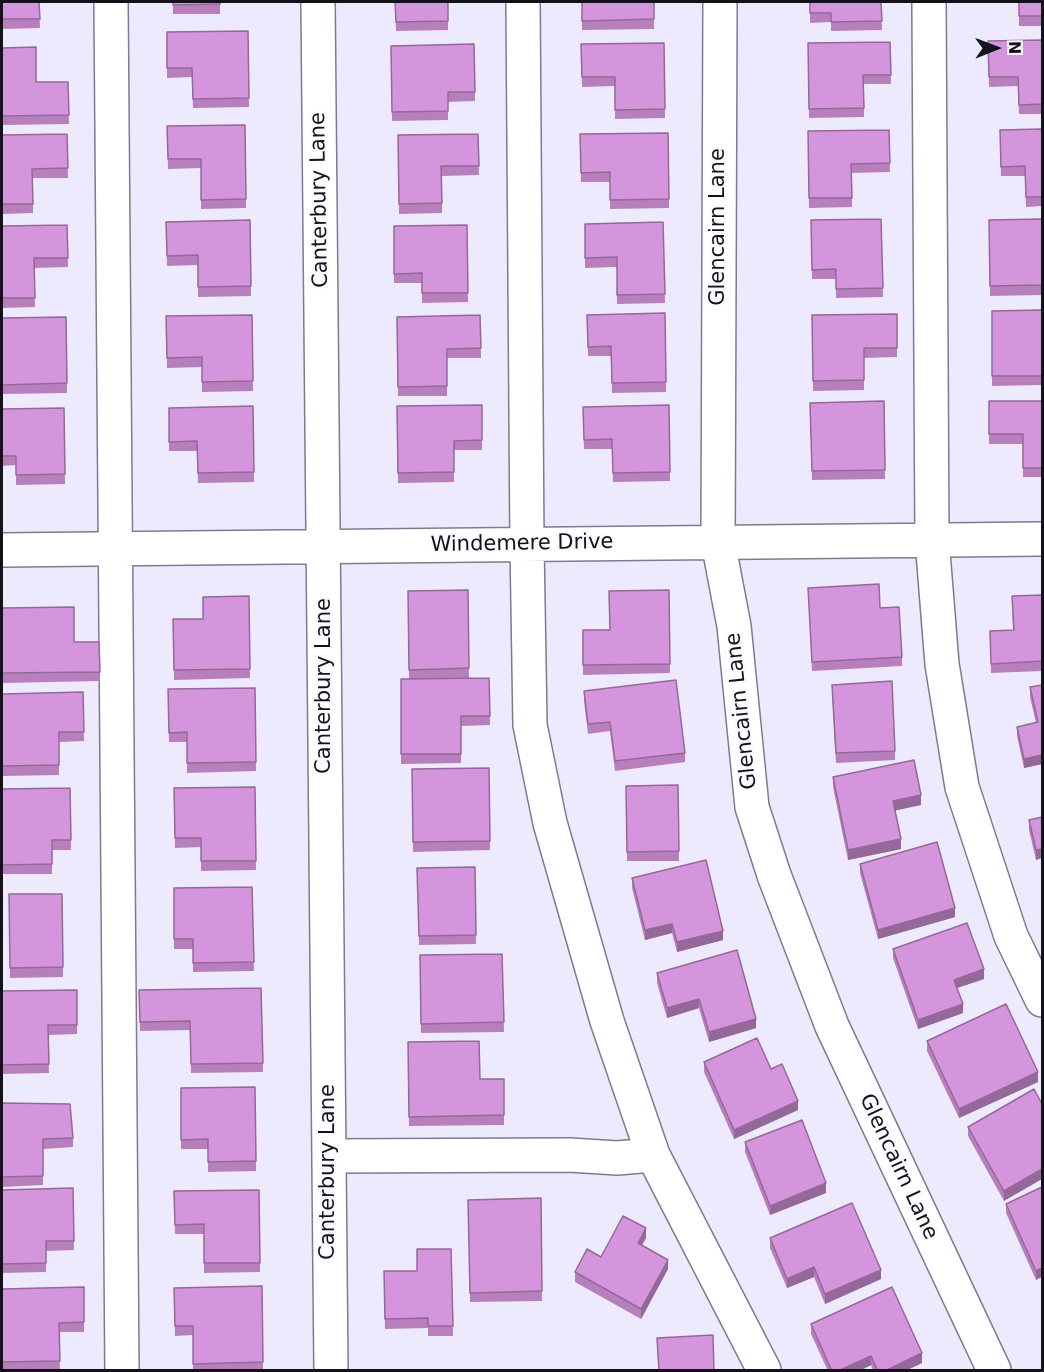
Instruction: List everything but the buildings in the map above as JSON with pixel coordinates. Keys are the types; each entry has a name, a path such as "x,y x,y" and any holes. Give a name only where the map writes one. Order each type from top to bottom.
{"street":[{"path":"111,2 122,1371"},
{"name":"Canterbury Lane","path":"318,2 331,1371"},
{"path":"523,2 530,725 550,823 607,1021 653,1155 764,1371"},
{"name":"Glencairn Lane","path":"720,2 718,542 734,626 752,807 774,874 832,1026 994,1371"},
{"path":"929,2 932,540 942,664 962,788 1011,936 1042,1000"},
{"name":"Windemere Drive","path":"2,550 1042,539"},
{"path":"329,1156 570,1155 617,1158 653,1155"}]}
